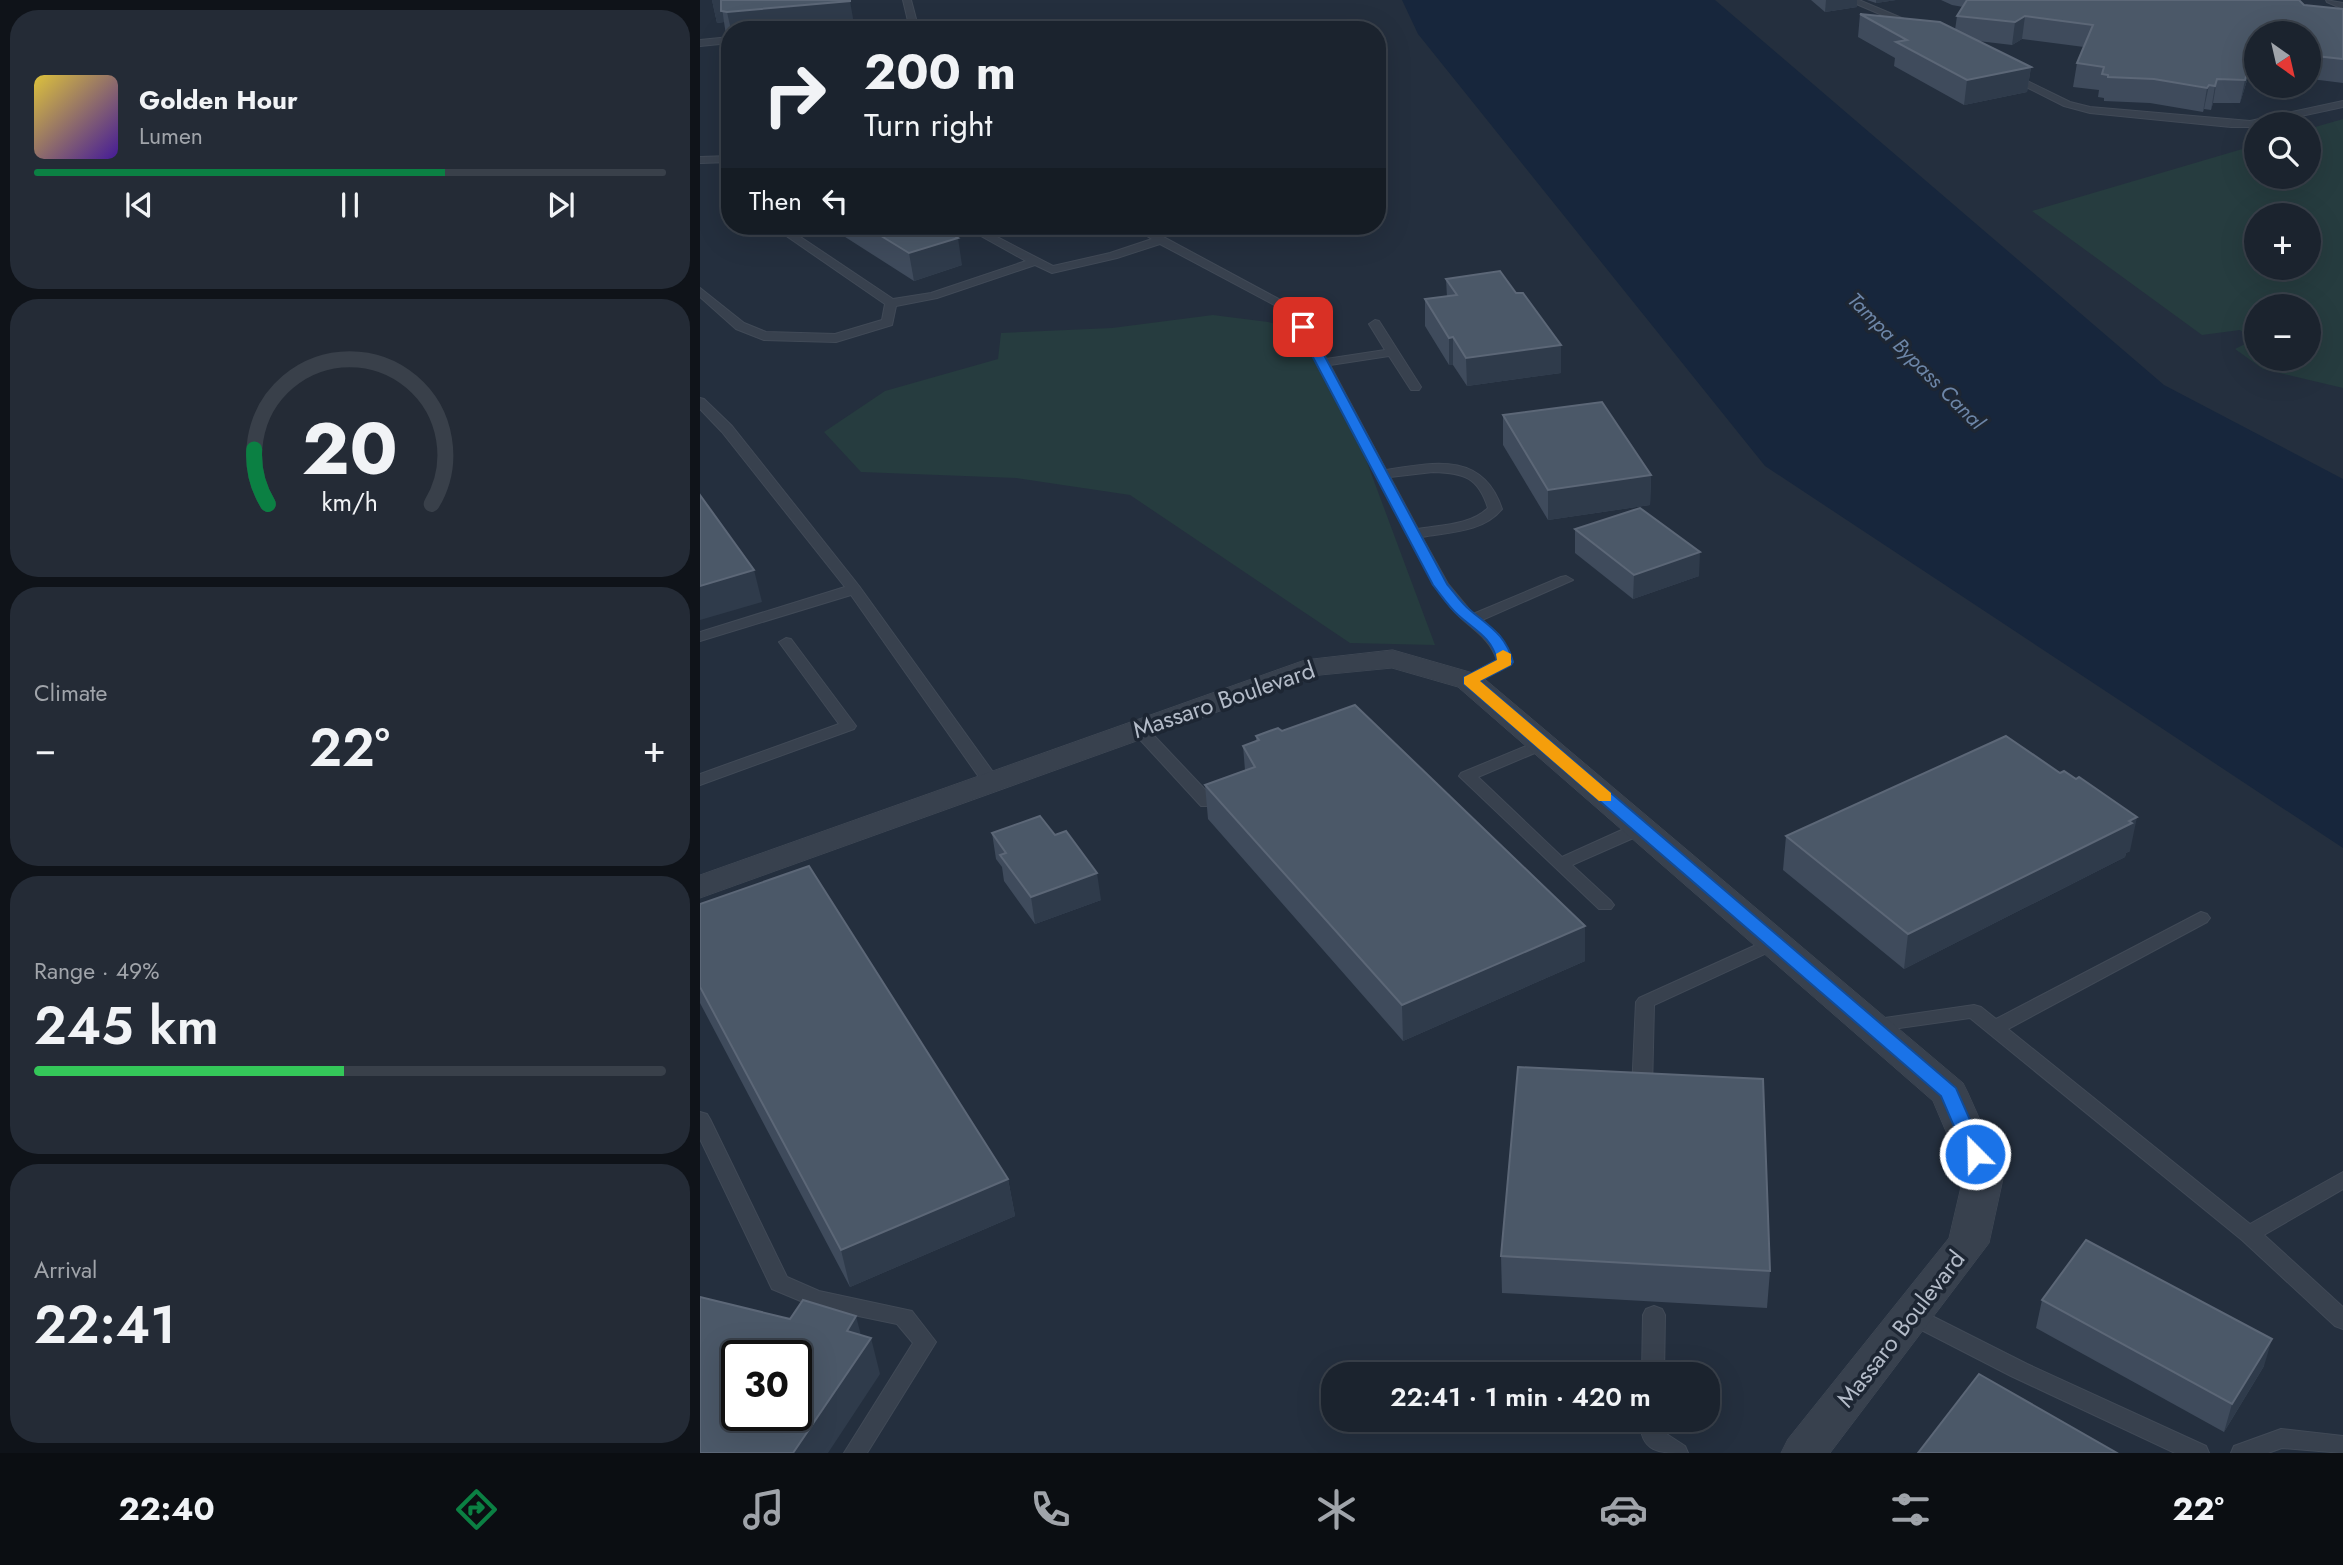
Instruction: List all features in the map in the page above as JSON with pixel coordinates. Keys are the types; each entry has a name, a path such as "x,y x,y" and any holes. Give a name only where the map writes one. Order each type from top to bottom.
{"street":[{"name":"Massaro Boulevard","path":"700,887 1316,666 1392,659 1469,681 1949,1093 1984,1174 1968,1243 1804,1453"}],"lane":[{"path":"907,0 913,21"},
{"path":"1851,0 1932,34"},
{"path":"2329,0 2343,6"},
{"path":"700,43 721,41"},
{"path":"1993,67 2067,104 2090,110 2250,124 2343,104"},
{"path":"700,160 721,159"},
{"path":"790,235 891,303 933,296 1034,262"},
{"path":"984,235 1052,270 1112,256 1161,240"},
{"path":"1152,235 1284,306 1303,327 1441,585 1472,619 1490,631 1501,645 1505,662 1469,681"},
{"path":"700,291 740,326 764,337 836,338 888,322 891,303"},
{"path":"1375,324 1415,387"},
{"path":"1322,363 1393,352"},
{"path":"700,402 727,429 854,589 992,783"},
{"path":"1382,474 1439,465 1452,467 1475,477 1493,500 1495,509 1485,519 1413,534"},
{"path":"1472,619 1566,580"},
{"path":"700,637 854,589"},
{"path":"700,780 848,726 786,642"},
{"path":"1139,729 1207,802"},
{"path":"1543,744 1467,776 1605,905"},
{"path":"1560,864 1641,828"},
{"path":"1995,1028 2201,918"},
{"path":"1642,1090 1645,1002 1774,943"},
{"path":"1871,1026 1974,1011 2249,1234 2343,1320"},
{"path":"700,1119 779,1283 815,1299 904,1317 925,1342 855,1453"},
{"path":"2249,1234 2343,1180"},
{"path":"1653,1362 1654,1315"},
{"path":"1912,1315 2019,1370 2198,1453"},
{"path":"1651,1432 1651,1436 1676,1453"},
{"path":"2242,1453 2281,1438 2343,1446"}],"green space":[{"path":"2343,119 2343,388 2271,371 2321,371 2321,294 2244,294 2244,333 2240,330 2202,335 2032,211 2244,149 2244,189 2321,189 2321,125"},
{"path":"1213,315 1268,322 1320,336 1435,645 1350,643 1130,495 1016,478 861,472 824,432 885,391 998,359 1001,333 1112,328"},
{"path":"2244,344 2244,355 2235,349"}],"water":[{"name":"Tampa Bypass Canal","path":"1402,0 1715,0 2164,385 2343,479 2343,848 1765,466 1418,34"}],"building":[{"path":"721,0 850,1 727,12 721,11"},
{"path":"1967,0 2299,0 2304,5 2343,9 2343,59 2321,57 2321,21 2244,21 2244,80 2217,79 2215,86 2209,85 2207,88 2154,79 2108,77 2102,74 2104,67 2077,63 2093,25 2025,16 2015,22 1957,16"},
{"path":"1860,14 1940,22 2031,67 1967,80 1896,42 1907,40"},
{"path":"880,235 953,235 958,238 909,253"},
{"path":"1500,271 1516,293 1523,293 1561,345 1466,358 1453,337 1449,338 1425,299 1457,295 1446,279"},
{"path":"1602,402 1651,475 1548,490 1503,415"},
{"path":"700,495 754,570 700,586"},
{"path":"1640,508 1700,552 1634,575 1575,529"},
{"path":"1355,705 1585,926 1402,1005 1205,785 1255,767 1243,746 1259,740 1256,736 1278,728 1282,731"},
{"path":"2006,736 2060,773 2064,771 2076,779 2079,777 2137,817 2129,821 2132,823 1908,934 1786,836"},
{"path":"1040,816 1055,835 1066,831 1097,873 1031,897 1000,855 1006,853 992,833"},
{"path":"809,866 1008,1179 841,1250 700,987 700,904"},
{"path":"1518,1067 1763,1079 1770,1271 1501,1256"},
{"path":"2086,1240 2272,1339 2232,1404 2042,1300"},
{"path":"700,1297 790,1319 803,1300 856,1316 847,1331 871,1338 812,1425 812,1340 721,1340 721,1431 808,1431 793,1453 700,1453"},
{"path":"1979,1374 2117,1453 1918,1453"}],"slow traffic":[{"path":"1503,654 1505,662 1469,681 1605,797"}],"route":[{"path":"1303,327 1441,585 1463,612 1490,631 1501,645 1505,662 1469,681 1949,1093 1975,1154"}]}
